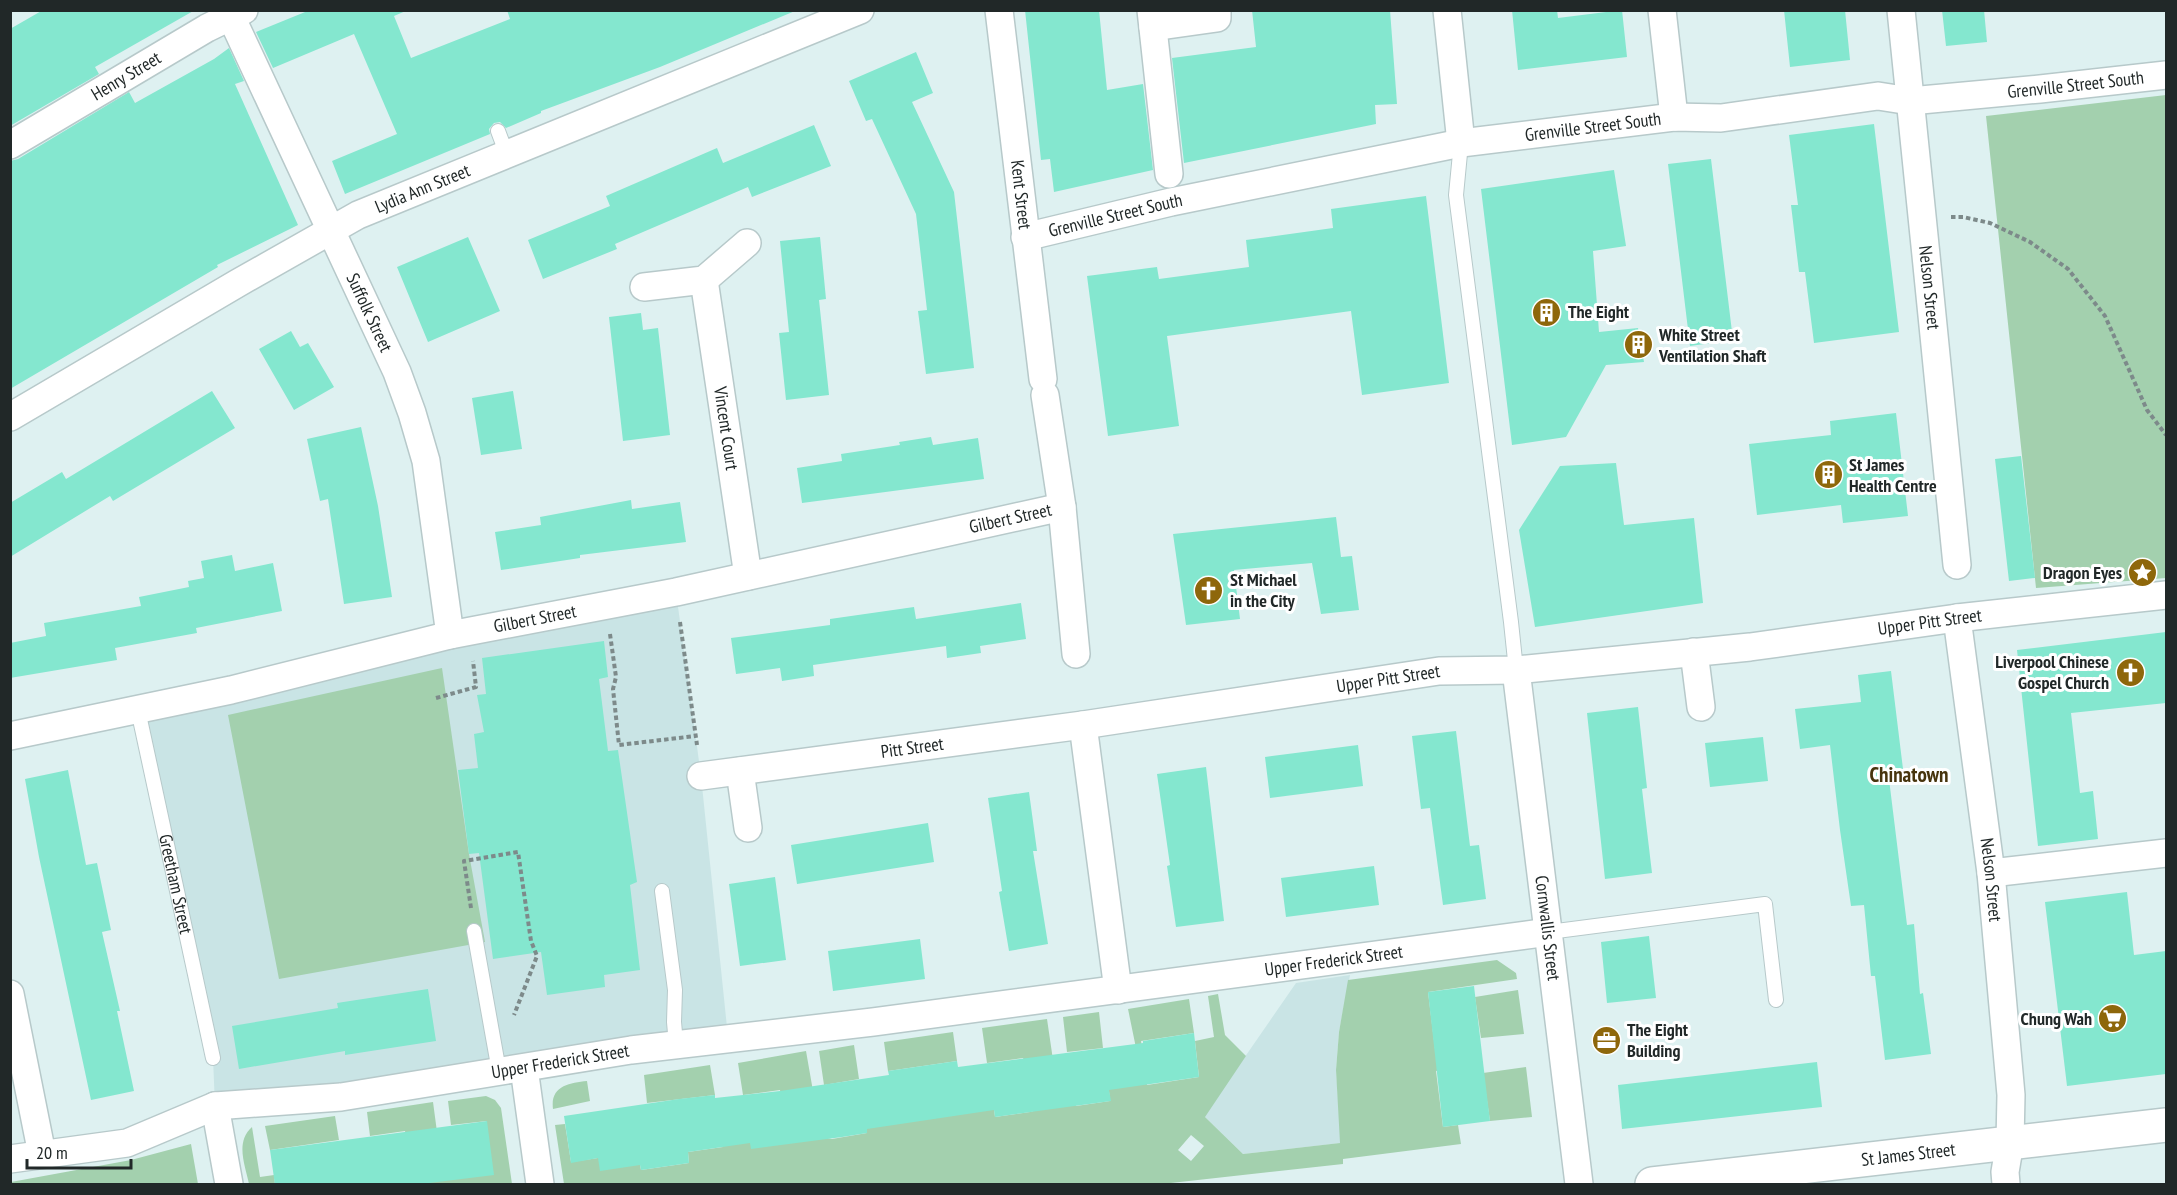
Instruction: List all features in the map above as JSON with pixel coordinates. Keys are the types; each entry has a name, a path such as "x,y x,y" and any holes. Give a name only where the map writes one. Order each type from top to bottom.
{"main road":[{"name":"St James Street","path":"1652,1185 1782,1180 2010,1142 2166,1125"}],"street":[{"name":"Lydia Ann Street","path":"10,417 331,230 502,143 860,10"},
{"name":"Kent Street","path":"999,10 1044,387 1062,507 1076,654"},
{"path":"1169,174 1152,19 1217,18 1217,10"},
{"path":"1447,10 1461,143"},
{"path":"1662,10 1674,117"},
{"name":"Nelson Street","path":"1901,10 1957,565"},
{"name":"Henry Street","path":"10,145 234,12"},
{"name":"Suffolk Street","path":"234,12 331,230 398,372 426,461 450,635"},
{"name":"Grenville Street South","path":"1025,237 1172,202 1461,143 1674,117 1721,118 1878,96 1910,101 2166,75"},
{"path":"644,286 704,280 747,243"},
{"name":"Vincent Court","path":"704,280 748,576"},
{"name":"Gilbert Street","path":"10,736 231,690 450,635 748,576 1062,507"},
{"name":"Upper Pitt Street","path":"1083,725 1439,671 1516,670 1750,647 1957,618 2166,595"},
{"name":"Nelson Street","path":"1957,618 1991,873 2011,1095 2006,1185"},
{"path":"1695,652 1701,707"},
{"name":"Cornwallis Street","path":"1516,670 1579,1185"},
{"path":"1083,725 1118,990"},
{"name":"Pitt Street","path":"699,765 740,771 1083,725"},
{"path":"740,771 748,828"},
{"path":"1991,873 2166,853"},
{"name":"Upper Frederick Street","path":"10,1159 127,1143 215,1106 341,1097 676,1044 873,1022 1549,932"},
{"path":"10,994 42,1154"},
{"path":"511,1069 540,1185"},
{"path":"215,1106 229,1185"}],"lane":[{"path":"1461,143 1456,195 1516,670"},
{"name":"Greetham Street","path":"138,710 213,1058"},
{"path":"662,891 675,990 676,1044"},
{"path":"1549,932 1765,904 1776,1000"},
{"path":"474,931 511,1069"}],"path":[{"path":"1921,218 1963,217 1990,223 2030,242 2068,270 2105,316 2147,410 2166,435"},
{"path":"679,614 699,765"},
{"path":"609,628 616,677 613,689 619,745 695,735"},
{"path":"436,698 476,687 472,654"},
{"path":"474,931 464,861 518,852 531,941 537,956 510,1025"}],"shaded area":[{"path":"676,592 701,776 728,1037 215,1106 213,1058 138,710"},
{"path":"1350,975 1339,1032 1336,1070 1341,1143 1243,1154 1204,1116 1296,983"}],"green space":[{"path":"2166,95 2166,578 2036,588 1986,116"},
{"path":"442,668 469,854 485,942 279,979 228,715"},
{"path":"1497,960 1516,973 1517,979 1428,992 1435,1049 1447,1069 1436,1071 1443,1127 1458,1125 1461,1144 1343,1159 1343,1164 1162,1184 564,1184 555,1125 565,1124 571,1162 598,1158 640,1165 641,1170 689,1163 688,1152 723,1147 718,1118 832,1139 867,1133 863,1105 991,1089 995,1117 1030,1112 1074,1100 1076,1106 1110,1101 1107,1072 1136,1048 1128,1009 1189,999 1194,1033 1141,1041 1147,1085 1199,1077 1195,1041 1214,1037 1208,996 1218,994 1225,1035 1246,1056 1205,1117 1243,1154 1340,1143 1336,1070 1339,1032 1348,980","holes":["1191,1135 1204,1146 1191,1161 1178,1150"]},
{"path":"1518,990 1524,1034 1481,1038 1475,997"},
{"path":"1099,1012 1103,1048 1067,1052 1063,1017"},
{"path":"1047,1019 1053,1060 1025,1063 1023,1058 987,1063 982,1028"},
{"path":"953,1032 957,1061 888,1071 884,1042"},
{"path":"854,1045 859,1079 824,1085 819,1051"},
{"path":"806,1051 813,1091 781,1095 780,1090 743,1095 738,1063"},
{"path":"710,1065 715,1095 647,1103 644,1075"},
{"path":"1526,1067 1532,1117 1490,1121 1483,1073"},
{"path":"587,1081 590,1101 553,1109 555,1095 562,1087"},
{"path":"486,1096 495,1100 501,1108 512,1184 413,1184 487,1121 451,1125 448,1101"},
{"path":"433,1102 437,1132 406,1136 405,1131 370,1136 367,1112"},
{"path":"335,1116 339,1140 270,1150 265,1126"},
{"path":"252,1127 260,1177 274,1175 275,1184 249,1184 243,1147 247,1133"},
{"path":"191,1144 198,1184 11,1184 11,1182 131,1160"}],"building":[{"path":"43,10 195,10 95,67 99,74 10,126 10,29"},
{"path":"310,10 408,10 394,16 411,58 510,19 507,10 795,11 660,67 541,111 506,128 500,122 494,123 489,129 490,134 345,194 332,161 397,134 354,34 273,68 256,32"},
{"path":"1025,10 1099,10 1107,90 1143,84 1153,170 1054,192 1050,159 1041,160"},
{"path":"1252,10 1390,10 1397,104 1375,105 1376,124 1184,163 1172,58 1256,47"},
{"path":"1512,10 1557,10 1558,18 1622,10 1627,57 1518,70"},
{"path":"1784,10 1845,10 1850,60 1790,67"},
{"path":"1942,10 1984,10 1987,42 1946,46"},
{"path":"229,48 244,81 235,84 298,225 217,265 218,267 10,389 10,161 18,159 129,92 135,103 214,59"},
{"path":"916,52 933,93 912,102 954,192 974,368 926,374 918,311 927,310 916,214 872,119 866,121 849,81"},
{"path":"1874,124 1899,332 1814,343 1805,272 1799,272 1791,205 1798,205 1789,135"},
{"path":"814,125 831,166 752,197 748,187 615,244 617,249 543,279 528,240 610,206 606,196 717,148 723,163"},
{"path":"1711,159 1733,340 1690,346 1668,164"},
{"name":"The Eight","path":"1614,170 1626,246 1593,251 1599,332 1638,328 1644,362 1606,365 1566,437 1512,445 1481,189"},
{"path":"1426,196 1449,383 1362,395 1351,311 1167,336 1179,426 1108,436 1087,276 1157,267 1159,279 1249,267 1246,240 1333,228 1331,209"},
{"path":"468,237 500,311 428,342 397,267"},
{"path":"820,237 826,299 819,300 829,395 786,400 779,333 789,332 780,241"},
{"path":"641,313 643,330 658,328 670,435 623,441 609,317"},
{"path":"291,331 300,347 308,343 334,387 294,410 259,349"},
{"path":"212,391 235,428 113,501 110,496 10,557 10,503 62,472 66,479"},
{"path":"513,391 522,449 481,455 472,398"},
{"name":"St James Health Centre","path":"1896,413 1908,516 1843,523 1841,505 1757,515 1749,444 1831,435 1830,421"},
{"path":"361,427 378,506 392,597 344,604 328,499 320,501 307,439"},
{"path":"931,437 933,445 978,438 984,479 802,503 797,468 842,461 841,454 900,445 899,442"},
{"path":"2021,456 2035,578 2009,581 1995,459"},
{"path":"1616,463 1624,525 1694,518 1703,603 1535,627 1519,530 1560,466"},
{"path":"631,500 632,509 680,502 686,542 580,555 580,558 501,570 495,532 541,525 540,517"},
{"name":"St Michael in the City","path":"1336,517 1341,557 1352,556 1359,610 1321,614 1312,563 1234,570 1240,619 1186,625 1173,534"},
{"path":"232,555 235,571 273,563 282,611 196,628 197,633 115,648 117,660 10,678 10,643 46,636 44,623 141,606 139,597 189,587 188,581 204,578 201,561"},
{"path":"1021,603 1026,639 980,646 981,653 947,658 946,646 813,665 814,676 782,681 780,668 736,674 731,638 830,625 830,619 914,607 916,619"},
{"path":"2166,632 2166,703 2071,713 2080,793 2093,791 2098,839 2038,846 2017,650"},
{"path":"604,641 608,677 599,679 608,751 618,750 637,882 630,885 640,970 604,975 605,987 547,995 541,952 493,959 479,853 469,854 458,770 478,768 474,734 484,732 477,695 486,694 482,658"},
{"path":"1891,671 1903,769 1888,771 1907,925 1914,924 1920,994 1923,993 1931,1054 1885,1060 1875,976 1871,976 1864,905 1851,906 1830,745 1800,749 1795,709 1861,702 1858,675"},
{"path":"1638,707 1647,788 1642,789 1652,873 1605,879 1587,713"},
{"path":"1456,731 1470,846 1479,845 1486,899 1443,905 1430,808 1421,809 1412,736"},
{"path":"1763,737 1768,781 1710,787 1705,743"},
{"path":"1358,745 1363,786 1270,798 1265,757"},
{"path":"1206,767 1224,921 1176,927 1157,774"},
{"path":"68,770 86,865 97,863 111,930 102,932 120,1011 117,1011 134,1091 91,1100 39,857 25,779"},
{"path":"1029,792 1037,851 1033,851 1048,944 1009,951 999,892 1002,891 988,798"},
{"path":"928,823 934,862 797,884 791,845"},
{"path":"1374,866 1379,905 1286,917 1281,878"},
{"path":"775,877 786,960 740,966 729,884"},
{"name":"Chung Wah","path":"2127,892 2134,955 2166,951 2166,1074 2067,1086 2045,902"},
{"path":"1649,936 1656,998 1607,1003 1601,942"},
{"path":"920,939 925,979 833,991 828,951"},
{"path":"1474,986 1490,1121 1443,1127 1428,992"},
{"path":"428,989 436,1041 345,1055 345,1051 239,1069 232,1026 338,1008 337,1003"},
{"path":"1194,1033 1199,1077 1109,1090 1111,1101 995,1117 994,1110 867,1129 867,1133 842,1137 751,1149 750,1143 688,1152 689,1163 641,1170 640,1165 600,1171 598,1158 571,1163 564,1116 679,1099 715,1095 715,1098 780,1091 889,1075 888,1071 957,1061 958,1067 1143,1043 1143,1041"},
{"path":"1817,1062 1822,1107 1622,1129 1618,1085"},
{"path":"487,1121 494,1175 413,1185 275,1185 270,1150"}],"place":[{"name":"The Eight","path":"1547,312"},
{"name":"White Street Ventilation Shaft","path":"1638,345"},
{"name":"St James Health Centre","path":"1828,475"},
{"name":"Dragon Eyes","path":"2143,573"},
{"name":"St Michael in the City","path":"1209,590"},
{"name":"Liverpool Chinese Gospel Church","path":"2130,672"},
{"name":"Chung Wah","path":"2113,1019"},
{"name":"The Eight Building","path":"1606,1040"}],"district":[{"name":"Chinatown","path":"1909,775"}]}
